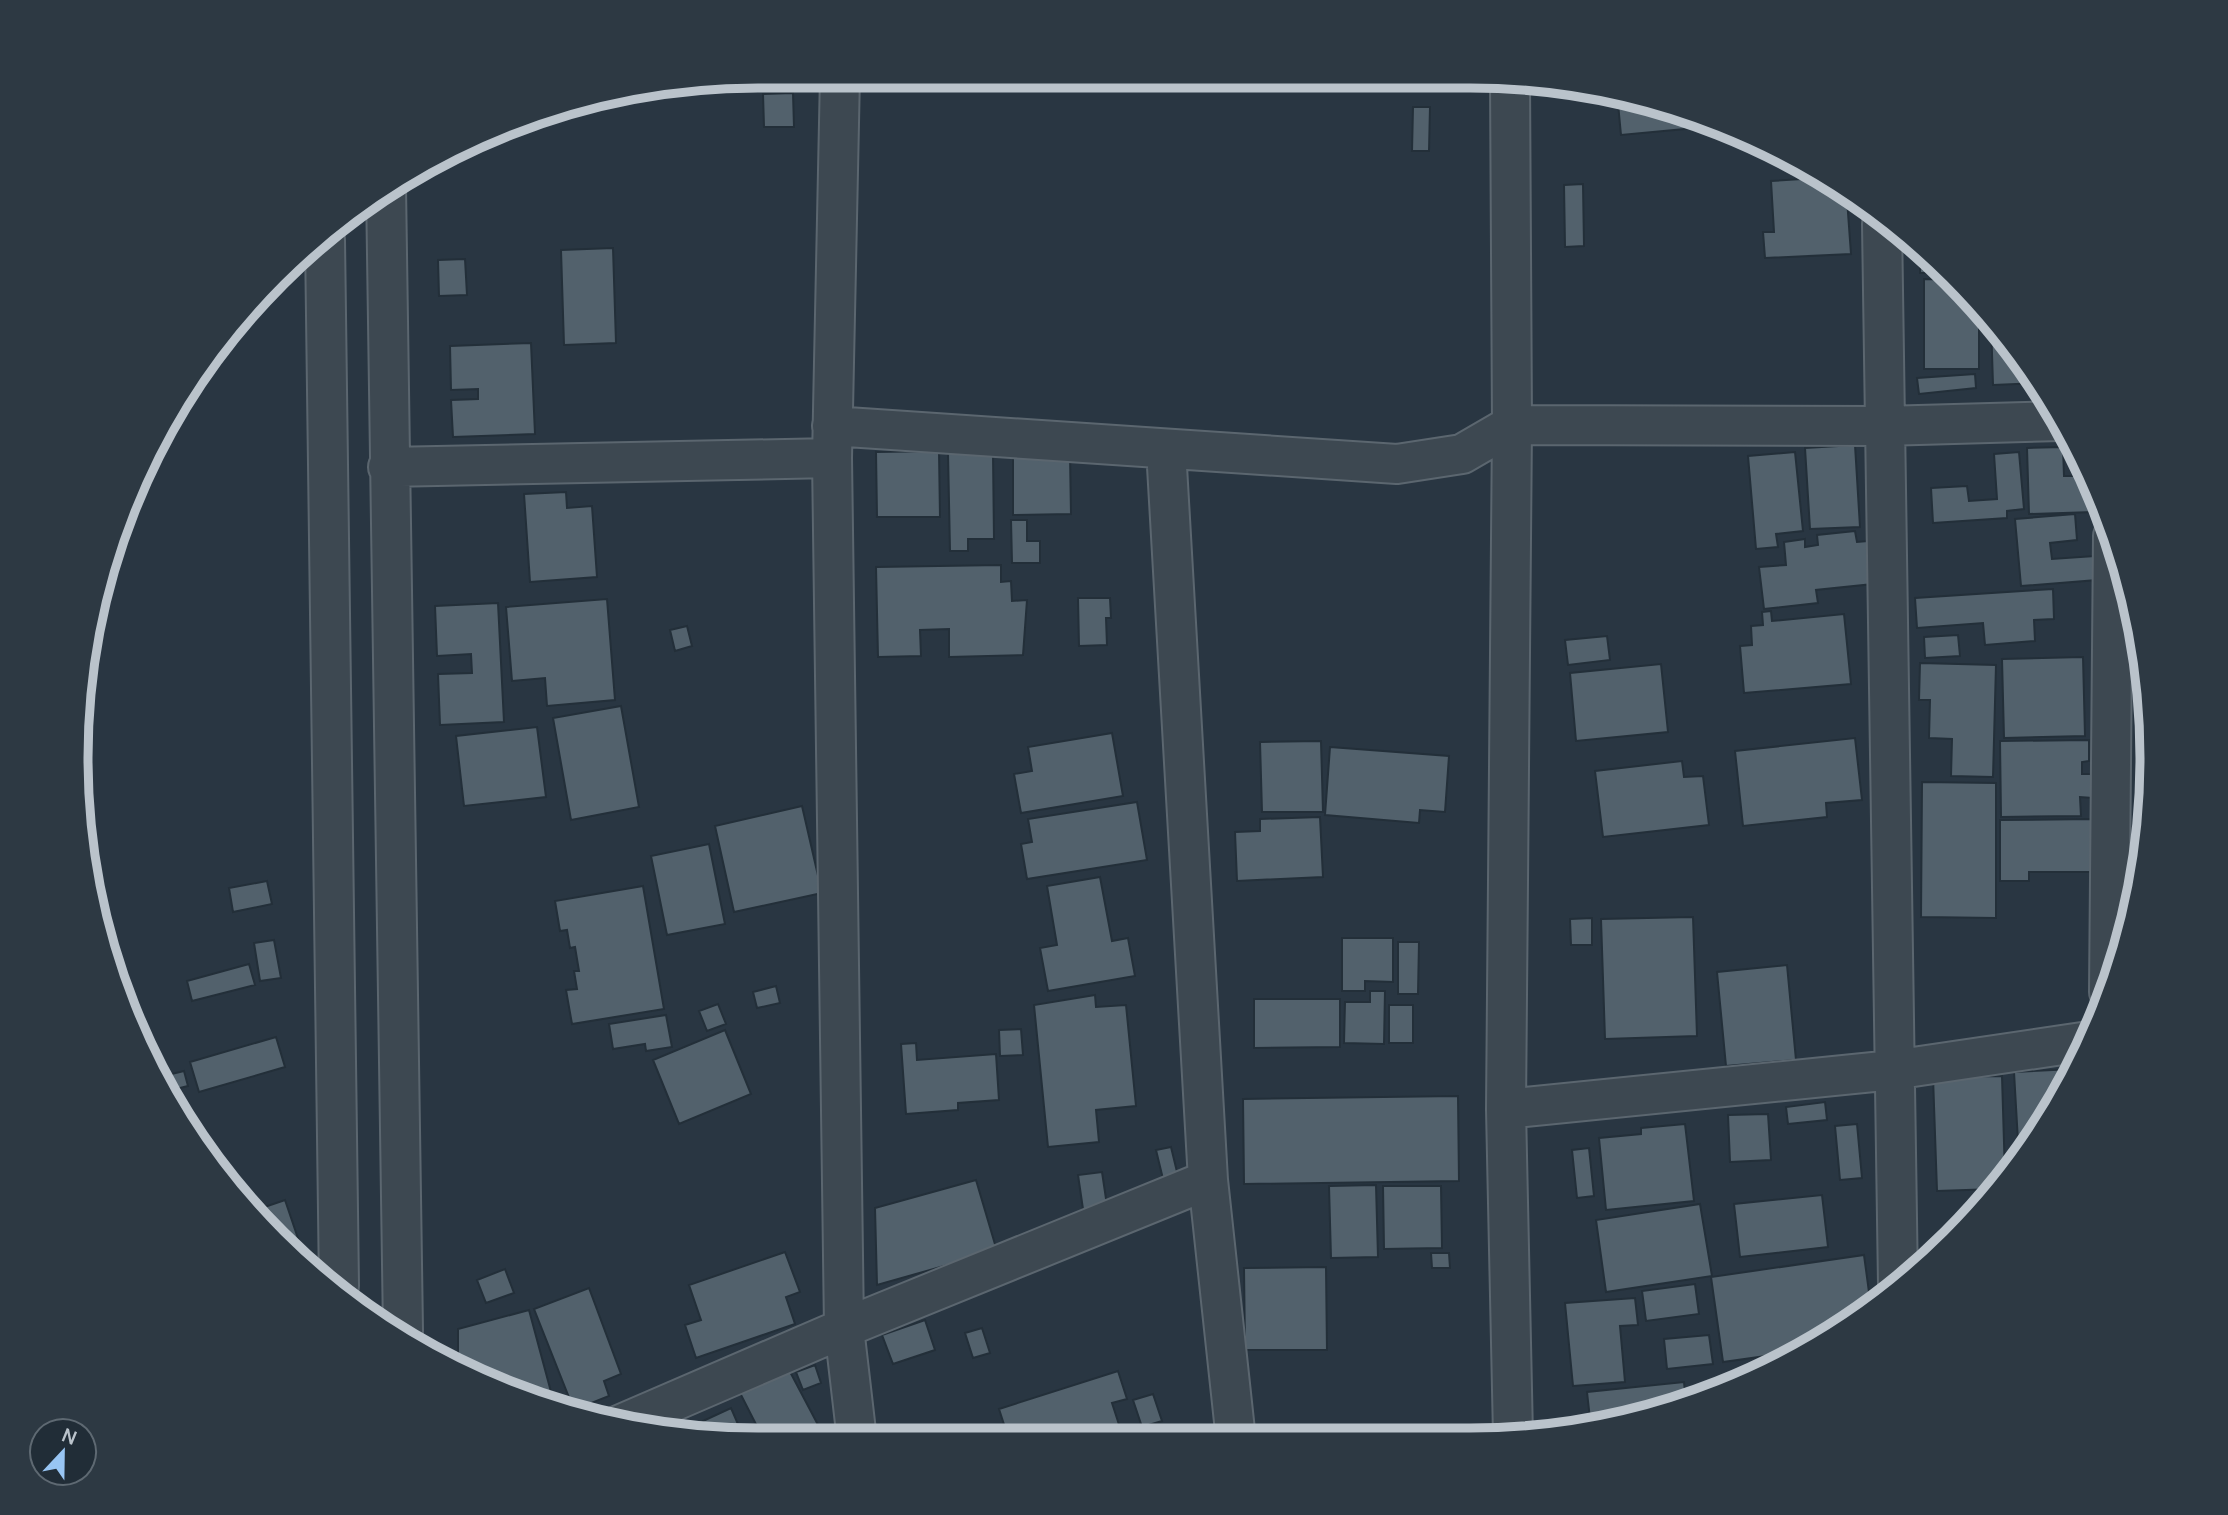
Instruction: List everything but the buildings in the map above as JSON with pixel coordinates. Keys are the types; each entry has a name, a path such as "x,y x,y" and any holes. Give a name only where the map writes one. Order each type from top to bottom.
{"street":[{"path":"840,88 832,442 844,1328 856,1428"},
{"path":"1510,89 1513,425 1506,1110 1513,1426"},
{"path":"386,199 403,1326"},
{"path":"1882,229 1898,1273"},
{"path":"325,247 339,1280"},
{"path":"388,467 832,442 1166,449 1397,464 1462,454 1513,425 1883,426 2050,421"},
{"path":"1166,449 1208,1180 1235,1428"},
{"path":"2109,959 2113,567"},
{"path":"1506,1110 1893,1070 2076,1043"},
{"path":"638,1417 844,1328 1208,1180"}]}
